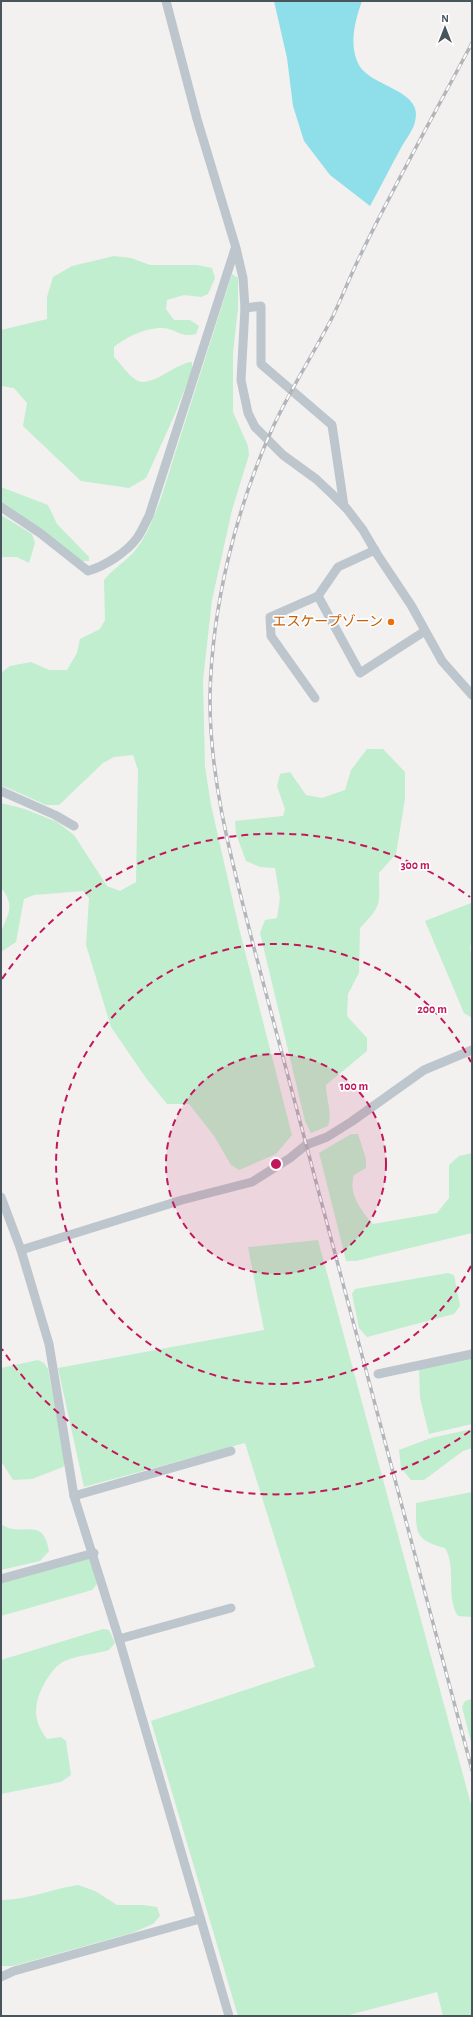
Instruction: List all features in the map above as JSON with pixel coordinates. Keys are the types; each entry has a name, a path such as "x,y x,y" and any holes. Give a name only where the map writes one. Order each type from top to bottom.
{"street":[{"path":"166,1 197,119 236,248 243,278 245,308 242,380 243,396 255,427 283,455 316,479 344,506 363,530 411,605 442,661 472,695"},
{"path":"1,507 40,533 88,571 99,568 124,550 137,538 149,516 236,248"},
{"path":"245,308 261,306 261,364 332,425 344,506"},
{"path":"315,698 271,636 270,618 318,596 338,567 375,550"},
{"path":"318,596 360,673 425,631"},
{"path":"1,791 48,812 74,826"},
{"path":"21,1250 182,1200 252,1182 290,1158 306,1145 327,1137 351,1122 424,1070 472,1050"},
{"path":"1,1197 21,1250 49,1344 74,1496 94,1553 229,2016"},
{"path":"378,1374 472,1354"},
{"path":"74,1496 231,1451"},
{"path":"1,1579 94,1553"},
{"path":"119,1639 231,1608"},
{"path":"1,1977 14,1971 200,1919"}],"green space":[{"path":"114,256 131,258 150,265 197,265 212,268 215,278 208,294 201,297 184,295 167,300 166,309 174,320 190,320 199,326 196,334 186,335 163,328 150,329 131,336 114,347 114,357 133,378 142,382 156,379 178,366 192,362 192,370 175,414 146,478 129,488 81,481 23,426 27,403 14,388 1,386 1,330 47,319 47,297 53,277 72,266"},
{"path":"232,274 238,278 238,308 233,353 233,412 248,446 249,455 232,510 212,600 203,680 205,767 211,805 239,928 292,1135 276,1154 239,1170 231,1165 214,1136 189,1104 167,1104 146,1078 111,1027 86,945 89,898 83,891 34,895 24,899 16,942 1,952 1,935 8,913 9,904 8,899 1,887 1,803 25,809 57,822 74,835 107,886 120,891 136,882 138,770 133,755 114,757 103,763 59,805 46,805 1,786 1,673 10,666 31,662 49,670 67,670 77,653 80,639 100,629 105,620 104,580 137,548 152,522"},
{"path":"1,487 48,505 57,524 89,557 89,561 80,561 1,504"},
{"path":"1,515 32,534 35,543 29,563 17,557 1,557"},
{"path":"367,749 383,749 405,772 405,799 396,854 379,873 378,904 373,914 360,928 359,973 348,994 347,1016 367,1038 367,1051 326,1085 330,1111 328,1126 311,1133 305,1121 260,933 265,920 277,918 280,898 275,868 260,867 246,861 236,834 235,821 283,816 285,809 277,786 280,774 290,772 306,795 322,798 345,790 351,770"},
{"path":"472,897 472,944 470,946 472,962 472,1018 464,1013 425,921 471,903"},
{"path":"351,1134 358,1134 366,1159 366,1168 354,1175 354,1195 360,1208 373,1224 437,1213 449,1198 449,1165 459,1156 472,1153 472,1233 356,1261 346,1261 319,1153"},
{"path":"318,1240 472,1808 472,2016 443,2016 437,1992 345,2016 238,2016 151,1721 315,1667 245,1443 84,1487 58,1368 264,1330 248,1247"},
{"path":"448,1273 454,1275 460,1306 454,1314 367,1337 359,1328 352,1294 355,1289"},
{"path":"472,1358 472,1424 429,1434 420,1398 419,1369"},
{"path":"38,1360 44,1363 48,1369 65,1463 63,1467 32,1479 13,1480 1,1461 1,1368"},
{"path":"472,1429 472,1448 463,1451 424,1480 411,1480 401,1468 399,1450 431,1438"},
{"path":"472,1492 472,1617 458,1616 454,1608 448,1556 445,1548 427,1542 422,1538 417,1528 416,1503"},
{"path":"1,1524 9,1528 30,1529 42,1533 49,1551 40,1561 1,1570"},
{"path":"88,1558 91,1561 97,1584 92,1590 1,1616 1,1581"},
{"path":"103,1629 109,1630 115,1643 109,1650 78,1657 61,1663 55,1668 47,1679 39,1694 37,1702 36,1709 38,1724 47,1739 61,1737 66,1741 71,1775 61,1782 1,1794 1,1660"},
{"path":"472,1699 472,1746 462,1707 465,1701"},
{"path":"78,1885 95,1891 117,1905 143,1905 157,1907 160,1916 153,1924 132,1933 13,1966 1,1966 1,1900 11,1900"}],"water":[{"path":"274,1 362,1 355,24 353,40 355,55 358,63 364,71 373,78 404,95 412,102 416,111 413,128 370,206 330,175 304,141 293,106 287,58"}],"railway":[{"path":"472,43 388,200 357,262 333,316 280,413 260,458 237,524 228,558 215,627 210,695 211,727 218,791 238,886 472,1770"}],"place":[{"name":"エスケープゾーン","path":"391,622"}]}
